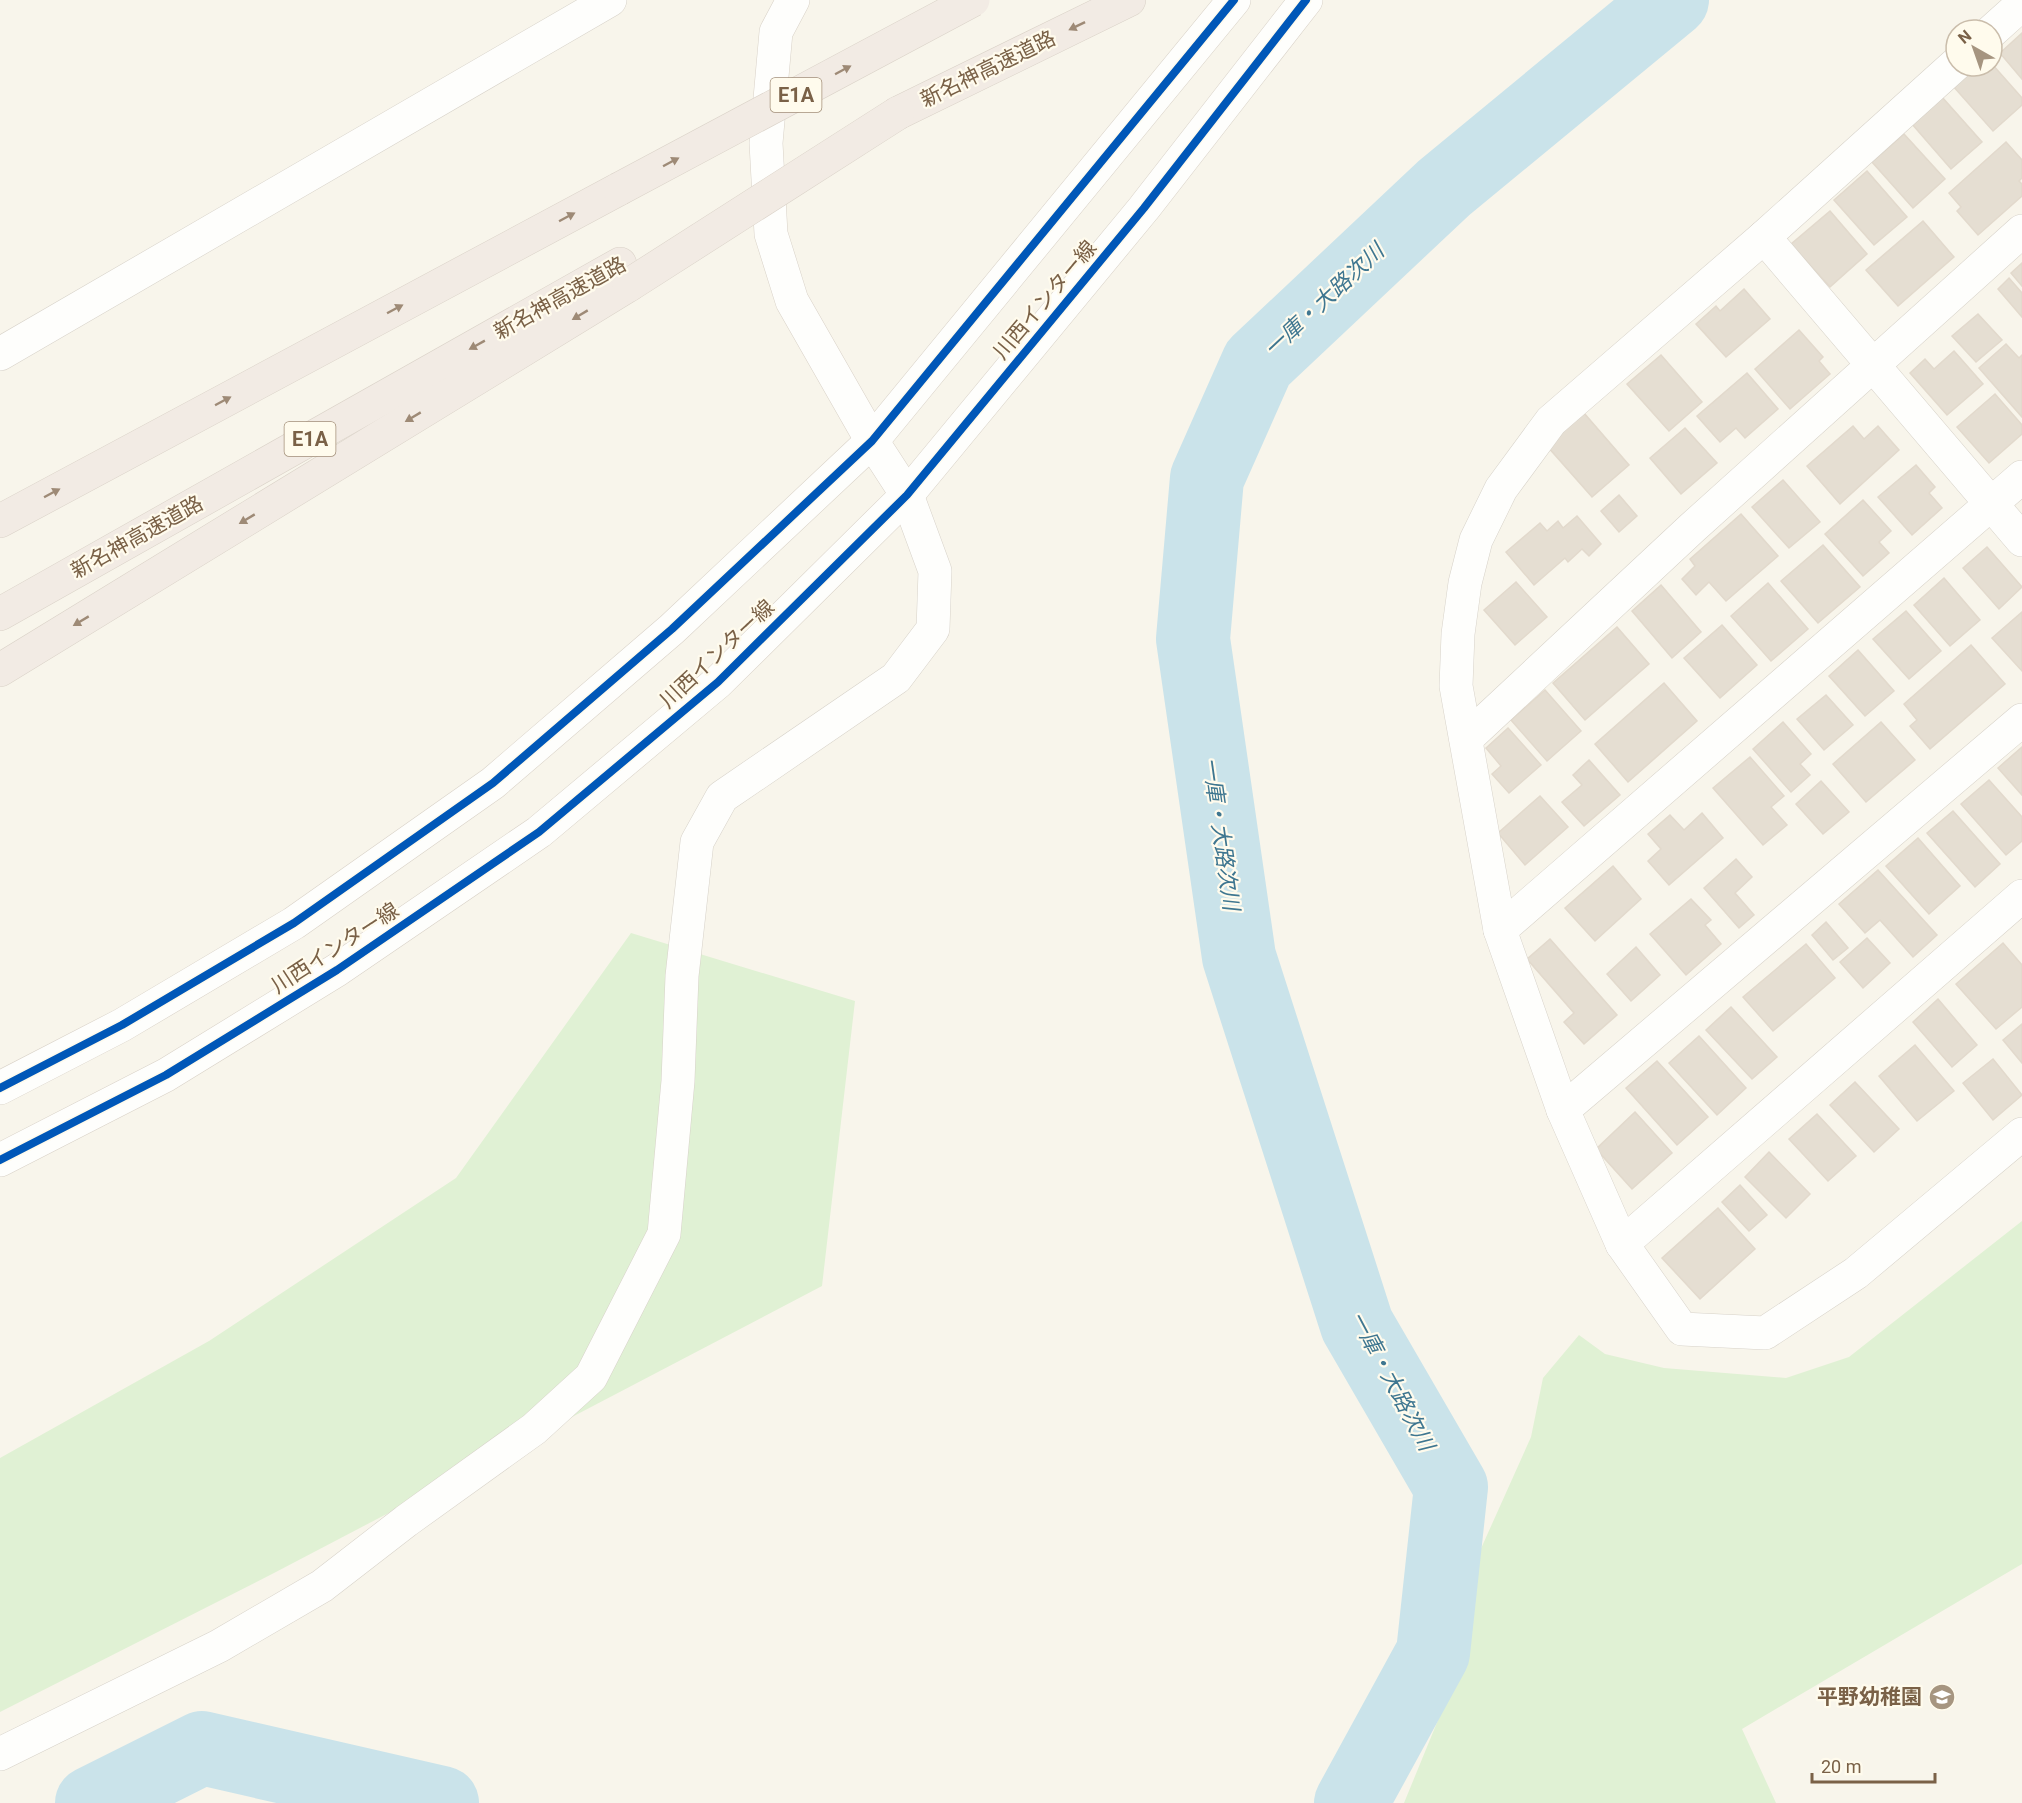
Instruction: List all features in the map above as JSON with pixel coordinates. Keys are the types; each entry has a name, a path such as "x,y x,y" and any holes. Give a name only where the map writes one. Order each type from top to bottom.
{"highway":[{"name":"E1A","path":"0,520 973,0"},
{"name":"新名神高速道路","path":"0,614 625,274 898,113 1129,0"},
{"path":"0,670 625,274"}],"street":[{"path":"0,354 610,0"},
{"path":"0,1754 120,1697 219,1646 322,1586 406,1521 534,1429 591,1377 664,1234 678,1081 682,975 696,842 722,797 896,678 933,629 935,571 907,495 872,441 792,301 771,234 766,143 776,32 793,0"},
{"name":"川西インター線","path":"0,1088 122,1025 294,923 493,783 672,629 872,441 1234,0"},
{"name":"川西インター線","path":"0,1160 166,1075 337,970 539,832 718,682 907,495 1144,208 1306,0"},
{"path":"2004,20 2022,4"},
{"path":"1944,75 1764,237 1551,421 1501,489 1476,540 1461,614 1456,686 1500,930 1563,1110 1622,1244 1682,1329 1765,1333 1856,1273 2022,1134"},
{"path":"1466,740 1692,528 2022,231"},
{"path":"1764,237 2022,540"},
{"path":"1500,930 2022,477"},
{"path":"1563,1110 2022,720"},
{"path":"1622,1244 2022,896"}],"green space":[{"path":"631,933 855,1001 822,1286 274,1573 0,1712 0,1458 209,1341 456,1178"},
{"path":"2022,1221 2022,1564 1742,1729 1776,1803 1404,1803 1468,1647 1479,1553 1531,1437 1543,1378 1579,1335 1605,1354 1664,1368 1786,1378 1849,1357"}],"building":[{"path":"2022,33 2022,79 2004,58 2004,49"},
{"path":"1963,78 2004,78 2022,98 2022,105 1993,131 1953,86"},
{"path":"1942,97 1982,142 1951,169 1912,124"},
{"path":"1904,134 1945,179 1913,208 1872,162"},
{"path":"2006,142 2022,160 2022,178 2019,181 2022,184 2022,196 1978,235 1957,211 1961,207 1949,193"},
{"path":"1867,171 1907,217 1874,245 1834,200"},
{"path":"1830,211 1867,254 1830,287 1791,244"},
{"path":"1923,221 1954,257 1898,306 1866,270"},
{"path":"2022,263 2022,286 2011,273"},
{"path":"2009,278 2022,293 2022,317 1998,289"},
{"path":"1744,289 1770,319 1726,357 1696,324 1716,306 1720,311"},
{"path":"1978,314 2002,340 1976,362 1952,336"},
{"path":"1799,330 1823,357 1819,361 1830,374 1790,409 1755,369"},
{"path":"2006,344 2019,358 2022,355 2022,417 1979,368"},
{"path":"1954,351 1983,384 1947,415 1910,373 1925,359 1934,369"},
{"path":"1661,355 1702,402 1669,431 1627,384"},
{"path":"1747,373 1778,409 1745,438 1736,428 1720,442 1697,416"},
{"path":"1995,394 2022,425 2022,434 1989,463 1957,427"},
{"path":"1584,413 1629,465 1592,497 1547,446"},
{"path":"1853,426 1864,439 1878,426 1899,450 1840,504 1807,466"},
{"path":"1685,428 1717,463 1681,494 1650,458"},
{"path":"1916,465 1935,487 1929,493 1942,508 1912,535 1878,497"},
{"path":"1783,480 1820,522 1789,548 1752,507"},
{"path":"1619,495 1637,516 1619,532 1601,511"},
{"path":"1863,500 1891,531 1879,542 1889,553 1863,576 1825,534"},
{"path":"1741,514 1778,556 1726,601 1709,582 1696,595 1682,579 1695,566 1690,559"},
{"path":"1577,516 1601,544 1589,556 1582,549 1568,562 1565,558 1534,585 1506,552 1540,523 1547,531 1558,521 1563,528"},
{"path":"1823,545 1860,587 1818,623 1781,581"},
{"path":"1987,547 2022,587 1999,609 1963,568"},
{"path":"1944,578 1980,620 1950,646 1914,605"},
{"path":"1516,582 1547,617 1515,645 1484,610"},
{"path":"1768,583 1808,629 1771,661 1731,616"},
{"path":"1661,585 1701,632 1672,658 1632,611"},
{"path":"1906,611 1941,651 1909,679 1873,639"},
{"path":"2022,612 2022,671 1992,638"},
{"path":"1722,625 1757,665 1720,698 1684,658"},
{"path":"1617,627 1649,664 1585,720 1553,683"},
{"path":"1971,645 2005,684 1930,749 1910,726 1917,720 1904,704"},
{"path":"1858,650 1894,691 1865,716 1829,676"},
{"path":"1664,683 1697,721 1628,782 1595,744"},
{"path":"1545,690 1581,731 1547,761 1511,720"},
{"path":"1826,695 1853,725 1824,750 1797,719"},
{"path":"1783,722 1811,754 1800,764 1810,775 1791,792 1753,749"},
{"path":"1881,722 1915,760 1866,802 1833,764"},
{"path":"1508,728 1541,765 1509,793 1492,774 1501,766 1486,748"},
{"path":"2022,747 2022,795 1998,768"},
{"path":"1750,757 1784,796 1771,807 1787,825 1763,845 1713,788"},
{"path":"1589,760 1620,795 1584,826 1562,802 1582,785 1573,775"},
{"path":"1989,780 2022,817 2022,841 2006,855 1961,804"},
{"path":"1821,781 1849,812 1823,834 1796,804"},
{"path":"1540,796 1568,827 1525,865 1498,833"},
{"path":"1953,811 2000,864 1975,887 1927,833"},
{"path":"1702,813 1723,838 1669,885 1648,861 1661,849 1648,834 1670,815 1684,830"},
{"path":"1918,838 1960,886 1929,914 1886,866"},
{"path":"1736,859 1752,877 1735,893 1754,915 1739,928 1704,888"},
{"path":"1613,866 1641,899 1595,941 1565,908"},
{"path":"1878,870 1937,935 1913,957 1880,920 1865,933 1839,904"},
{"path":"1691,899 1711,920 1705,925 1721,944 1686,975 1650,934"},
{"path":"1826,922 1848,948 1833,960 1812,935"},
{"path":"1867,938 1890,963 1863,988 1840,962"},
{"path":"1550,939 1617,1015 1584,1044 1564,1022 1574,1013 1527,959"},
{"path":"2003,943 2022,965 2022,1007 1996,1029 1956,984"},
{"path":"1806,944 1835,978 1773,1031 1743,997"},
{"path":"1636,947 1660,975 1631,1001 1607,974"},
{"path":"1938,999 1977,1045 1952,1067 1913,1022"},
{"path":"1731,1007 1777,1057 1752,1079 1706,1030"},
{"path":"2022,1024 2022,1063 2003,1040"},
{"path":"1699,1036 1746,1088 1717,1115 1669,1063"},
{"path":"1915,1045 1954,1091 1917,1121 1879,1076"},
{"path":"1993,1059 2022,1095 1993,1120 1963,1083"},
{"path":"1657,1061 1708,1117 1677,1145 1626,1088"},
{"path":"1855,1082 1899,1129 1874,1152 1830,1105"},
{"path":"1635,1112 1672,1153 1632,1189 1596,1149"},
{"path":"1817,1114 1856,1156 1828,1181 1789,1139"},
{"path":"1769,1152 1810,1194 1786,1218 1745,1177"},
{"path":"1740,1185 1767,1215 1749,1231 1722,1202"},
{"path":"1718,1208 1755,1249 1700,1299 1662,1258"}],"waterway":[{"name":"一庫・大路次川","path":"1351,1803 1433,1653 1451,1487 1357,1325 1239,957 1193,639 1207,478 1258,363 1444,188 1672,0"},
{"name":"一庫・大路次川","path":"92,1803 202,1748 442,1803"}],"cycle path":[{"path":"0,1088 122,1025 294,923 493,783 672,629 872,441 1234,0"},
{"path":"0,1160 166,1075 337,970 539,832 718,682 907,495 1144,208 1306,0"}],"place":[{"name":"平野幼稚園","path":"1942,1697"}]}
